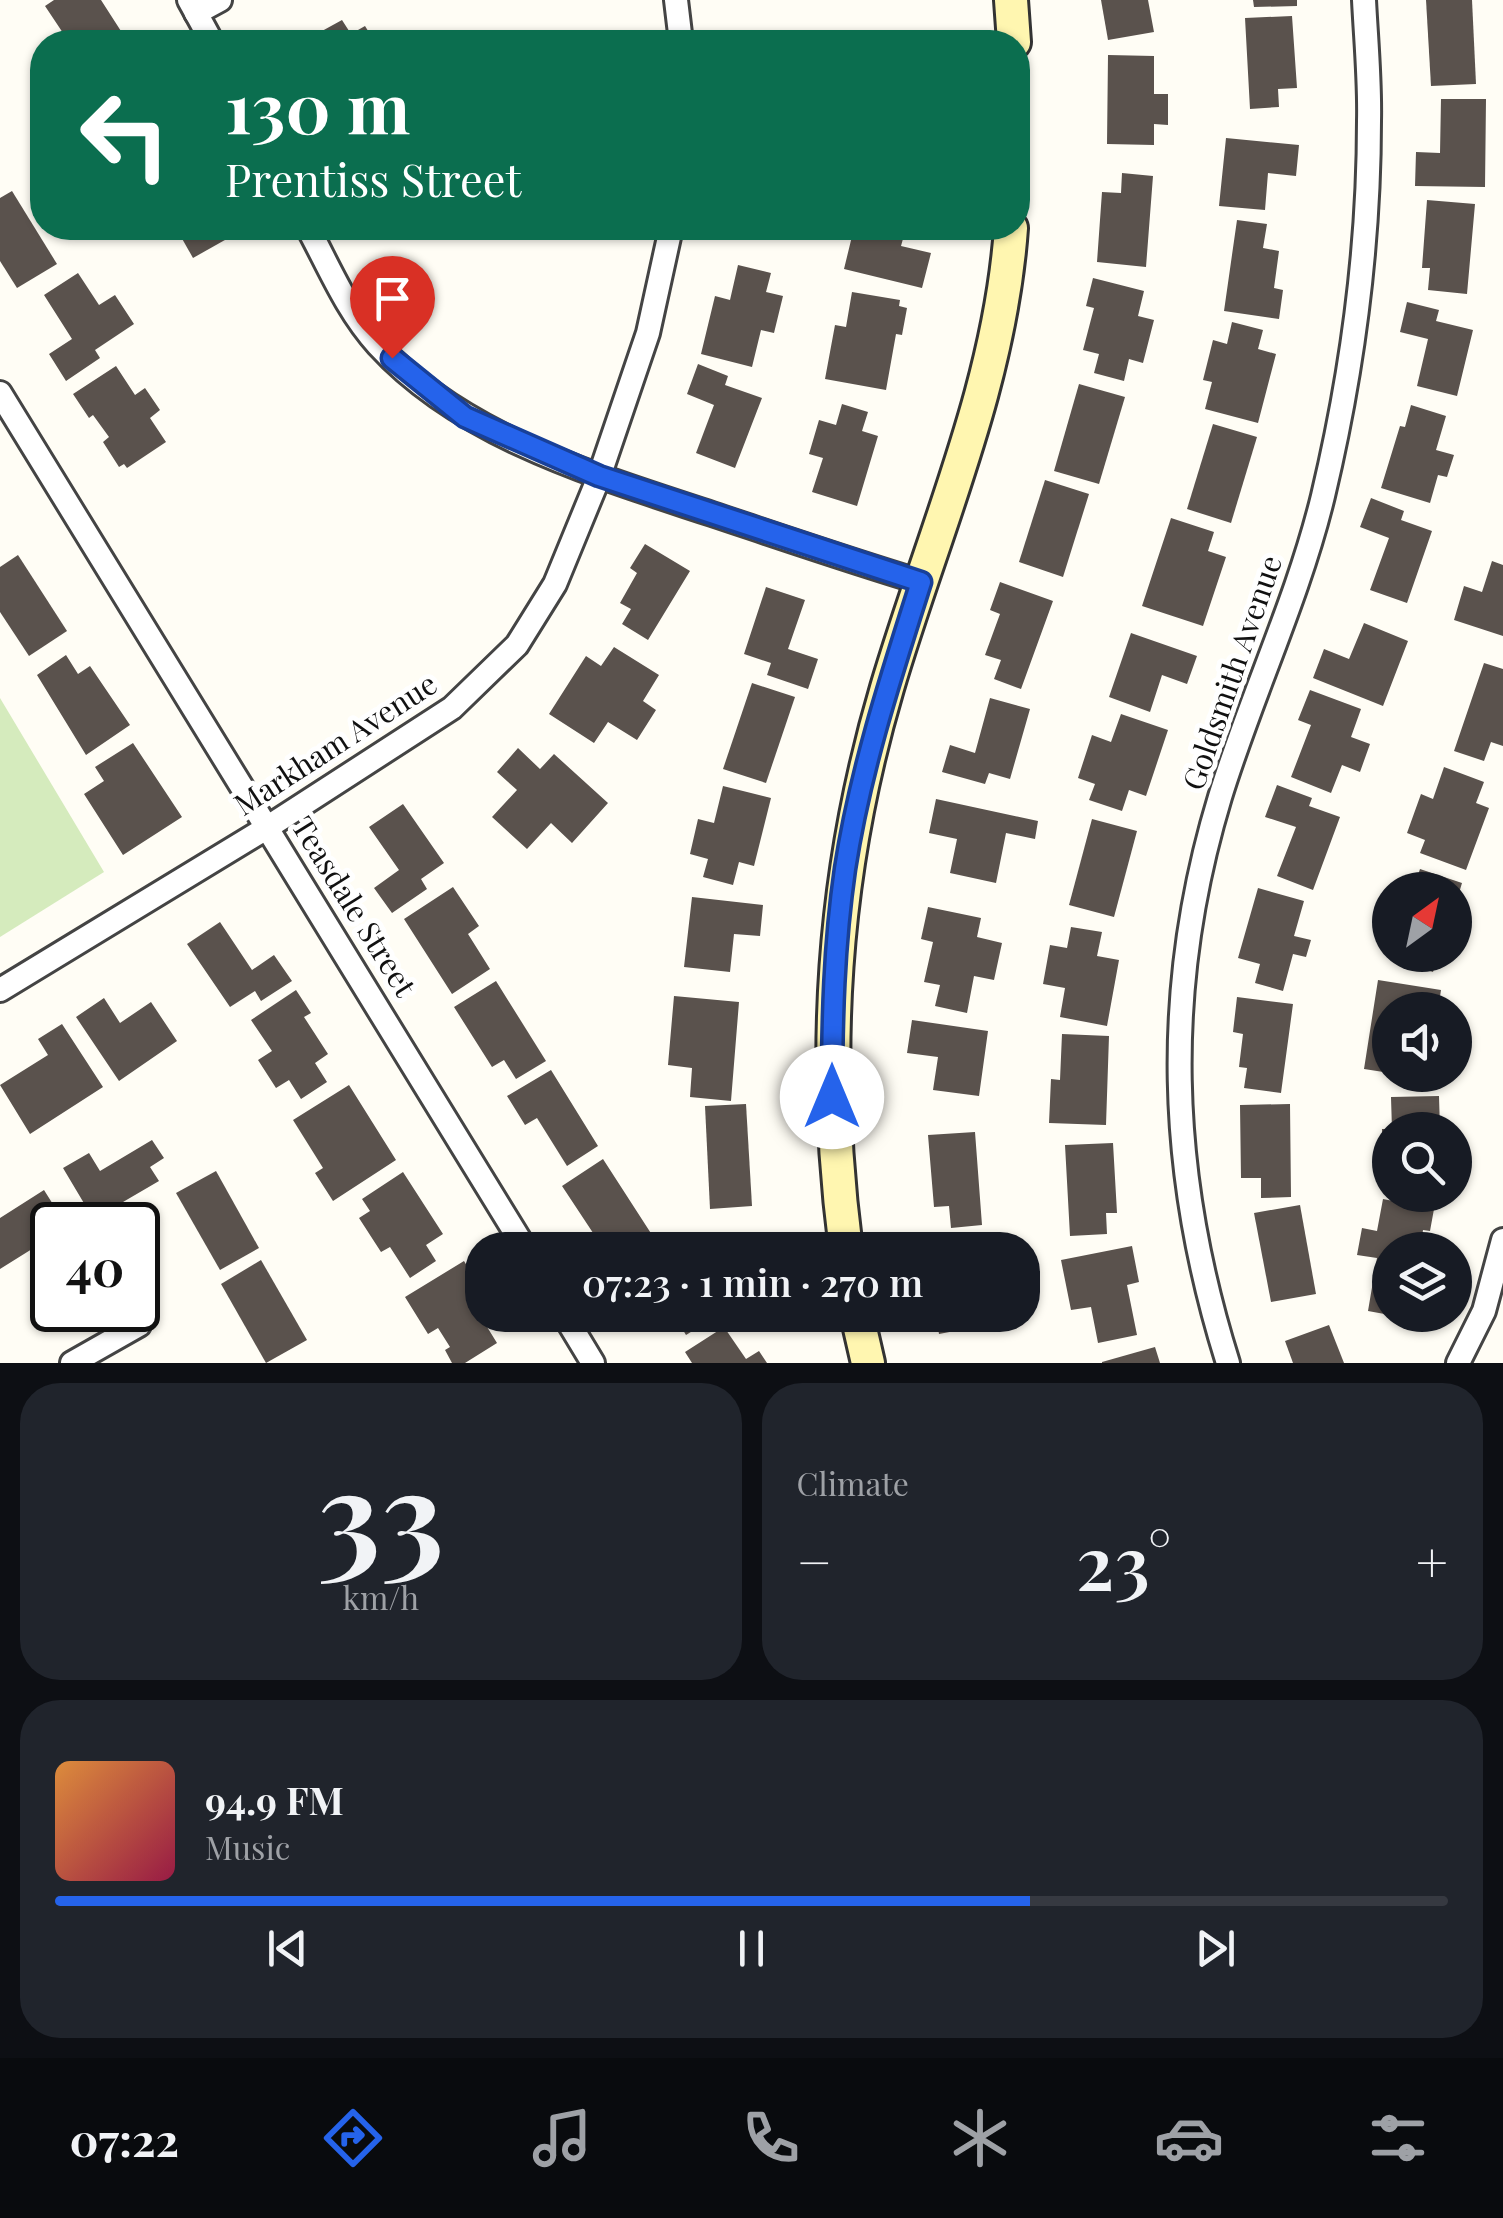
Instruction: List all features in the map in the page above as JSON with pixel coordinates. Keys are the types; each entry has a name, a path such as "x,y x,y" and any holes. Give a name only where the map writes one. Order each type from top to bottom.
{"street":[{"path":"205,30 192,6 220,0"},
{"path":"676,0 679,30"},
{"path":"1012,0 1013,30"},
{"name":"Goldsmith Avenue","path":"1228,1363 1213,1315 1190,1198 1179,1082 1180,991 1220,797 1305,555 1335,439 1364,246 1370,120 1364,0"},
{"path":"314,240 350,307 376,343 408,374 465,417 599,476 921,582"},
{"name":"Markham Avenue","path":"0,990 268,827 452,708 517,645 555,584 599,476 648,332 669,240"},
{"path":"844,1232 832,1097 832,1010 846,868 886,690 978,414 1005,283 1010,240"},
{"name":"Teasdale Street","path":"0,393 515,1232"},
{"path":"1458,1363 1484,1311 1503,1240"},
{"path":"72,1363 127,1332"},
{"path":"574,1332 593,1363"},
{"path":"861,1332 868,1363"}],"green space":[{"path":"0,698 104,872 0,937"}],"building":[{"path":"54,0 101,0 120,30 61,30 45,6"},
{"path":"1101,0 1148,0 1154,32 1108,40"},
{"path":"1253,0 1297,0 1297,6 1254,7"},
{"path":"1426,0 1472,0 1476,84 1431,86"},
{"path":"1292,16 1297,88 1278,89 1279,107 1250,109 1245,18"},
{"path":"342,20 348,30 324,30"},
{"path":"1108,55 1154,56 1154,94 1168,94 1168,125 1154,124 1154,145 1107,144"},
{"path":"1441,99 1486,99 1485,187 1415,186 1416,152 1440,153"},
{"path":"1226,138 1299,145 1296,176 1268,173 1265,210 1219,206"},
{"path":"1122,173 1153,176 1146,267 1097,262 1102,192 1121,193"},
{"path":"12,191 30,220 30,240 42,240 57,264 17,288 0,261 0,198"},
{"path":"1427,200 1475,204 1467,294 1428,290 1430,268 1422,268"},
{"path":"1237,220 1267,224 1263,248 1279,251 1274,288 1283,290 1279,319 1224,311"},
{"path":"183,240 225,240 193,258"},
{"path":"851,240 903,240 901,246 931,253 922,288 844,269"},
{"path":"738,265 771,273 766,292 783,296 774,333 761,330 752,367 701,354 715,296 730,300"},
{"path":"78,273 99,305 115,295 134,324 95,350 100,358 66,381 49,354 72,339 44,295"},
{"path":"1093,278 1144,291 1138,316 1154,320 1143,363 1129,359 1124,381 1094,373 1099,354 1083,350 1094,308 1086,306"},
{"path":"852,292 900,300 899,306 907,308 902,335 896,334 886,390 825,379 835,325 846,327"},
{"path":"1407,302 1439,310 1436,321 1473,330 1457,396 1417,386 1428,339 1400,332"},
{"path":"1232,322 1263,330 1258,349 1276,354 1258,423 1205,409 1212,382 1203,380 1213,340 1227,344"},
{"path":"698,364 728,376 725,385 762,398 735,468 696,453 714,405 687,394"},
{"path":"116,366 135,395 145,388 160,410 150,418 166,442 127,468 124,464 119,467 103,442 109,437 93,415 89,418 73,394"},
{"path":"1079,384 1125,397 1099,484 1054,471"},
{"path":"842,404 868,412 862,431 878,436 857,506 812,492 823,458 809,454 819,420 836,425"},
{"path":"1411,405 1446,416 1436,450 1454,455 1447,477 1438,475 1430,503 1381,488 1400,426 1405,427"},
{"path":"1213,424 1257,437 1231,523 1187,509"},
{"path":"1045,480 1089,494 1063,577 1019,562"},
{"path":"1371,498 1404,511 1401,520 1432,531 1407,603 1370,590 1389,538 1360,527"},
{"path":"1171,518 1214,532 1208,551 1226,557 1203,626 1142,606"},
{"path":"645,544 690,571 648,640 622,624 631,609 620,603 637,573 630,568"},
{"path":"18,555 67,631 29,656 0,612 0,567"},
{"path":"1492,561 1503,565 1503,636 1454,620 1464,586 1482,592"},
{"path":"1000,582 1053,601 1021,689 994,679 1001,660 985,655 1000,614 990,610"},
{"path":"766,587 805,600 788,649 818,659 808,689 767,675 771,663 744,654"},
{"path":"1364,623 1408,641 1383,706 1313,678 1324,649 1349,659"},
{"path":"1131,633 1197,656 1187,684 1162,675 1150,712 1109,697"},
{"path":"614,647 659,675 643,701 656,710 637,740 608,722 594,743 549,714 586,656 601,666"},
{"path":"66,655 78,674 90,666 130,725 86,755 37,675"},
{"path":"1484,663 1503,669 1503,746 1491,742 1484,761 1454,751"},
{"path":"752,683 795,697 766,783 723,769"},
{"path":"1310,690 1361,709 1351,737 1370,744 1360,772 1342,765 1331,793 1291,777 1311,725 1298,720"},
{"path":"990,698 1030,709 1010,779 989,773 985,784 942,772 950,745 975,753"},
{"path":"1121,714 1168,730 1146,796 1129,790 1122,811 1089,800 1095,784 1078,778 1092,735 1111,742"},
{"path":"133,743 182,817 123,855 84,794 104,781 95,767"},
{"path":"518,748 540,769 554,754 608,803 572,843 551,823 527,849 492,817 517,790 497,772"},
{"path":"1444,767 1484,782 1476,803 1489,808 1466,870 1420,853 1425,840 1407,833 1421,794 1433,799"},
{"path":"1277,785 1312,798 1309,806 1340,817 1313,890 1277,876 1296,827 1265,817"},
{"path":"723,786 771,798 754,866 739,862 733,885 703,877 708,859 690,854 698,819 714,823"},
{"path":"936,799 1038,821 1035,839 1006,833 996,883 950,873 957,839 929,833"},
{"path":"403,804 444,863 421,879 427,889 392,913 374,888 399,870 369,827"},
{"path":"1092,819 1137,831 1114,917 1069,905"},
{"path":"453,887 479,926 468,934 490,969 452,994 404,919"},
{"path":"1258,888 1304,901 1294,936 1311,940 1306,957 1293,954 1283,991 1255,983 1260,964 1238,958"},
{"path":"692,897 763,905 760,936 734,934 730,972 684,967"},
{"path":"928,907 981,918 977,937 1002,943 994,980 974,976 967,1013 935,1006 940,985 924,982 933,942 921,939"},
{"path":"220,922 252,970 274,955 292,981 261,1001 255,991 230,1007 187,944"},
{"path":"1071,927 1102,932 1097,956 1119,960 1107,1026 1060,1017 1065,988 1043,984 1050,945 1067,948"},
{"path":"1378,980 1441,990 1441,992 1376,992"},
{"path":"496,981 546,1061 516,1079 504,1060 492,1067 454,1007"},
{"path":"296,990 311,1013 304,1017 328,1054 315,1063 327,1082 301,1099 289,1080 276,1088 258,1060 272,1051 251,1020"},
{"path":"674,996 739,1002 731,1101 690,1097 692,1068 668,1065"},
{"path":"1237,997 1293,1004 1281,1093 1244,1088 1247,1068 1239,1067 1243,1034 1233,1032"},
{"path":"104,998 120,1023 151,1002 177,1041 119,1081 76,1017"},
{"path":"1372,1018 1372,1070 1364,1069"},
{"path":"912,1020 988,1031 979,1096 933,1090 938,1057 907,1053"},
{"path":"62,1024 103,1087 30,1134 0,1085 48,1055 38,1039"},
{"path":"1062,1034 1109,1036 1106,1125 1049,1123 1051,1079 1060,1080"},
{"path":"551,1070 598,1146 567,1166 537,1118 525,1125 507,1096"},
{"path":"349,1085 396,1160 333,1201 315,1173 323,1168 293,1120"},
{"path":"1439,1096 1439,1112 1391,1112 1391,1097"},
{"path":"746,1104 752,1206 710,1209 705,1106"},
{"path":"1290,1104 1291,1197 1261,1198 1261,1178 1241,1178 1240,1105"},
{"path":"975,1132 982,1225 951,1228 949,1206 934,1207 928,1135"},
{"path":"152,1140 164,1158 150,1167 159,1181 123,1202 83,1202 63,1168 89,1153 100,1171"},
{"path":"1113,1143 1117,1213 1106,1213 1107,1234 1070,1236 1065,1145"},
{"path":"603,1159 650,1232 592,1232 562,1186"},
{"path":"216,1171 259,1248 220,1270 176,1193"},
{"path":"403,1172 443,1234 426,1245 436,1261 410,1278 390,1247 381,1252 359,1218 370,1211 362,1199"},
{"path":"44,1190 52,1202 30,1202 30,1250 0,1269 0,1218"},
{"path":"1300,1205 1316,1294 1271,1302 1254,1213"},
{"path":"1381,1212 1433,1212 1430,1231 1372,1232 1372,1257 1357,1255 1362,1228 1377,1231"},
{"path":"1132,1246 1139,1282 1127,1285 1137,1335 1098,1343 1091,1307 1071,1310 1061,1260"},
{"path":"261,1260 307,1340 266,1363 221,1284"},
{"path":"464,1261 465,1332 490,1332 497,1343 465,1363 452,1363 445,1350 450,1347 438,1328 428,1334 405,1297"},
{"path":"1329,1325 1344,1363 1293,1363 1285,1341"},
{"path":"716,1332 727,1332 746,1359 759,1351 767,1363 692,1363 685,1352"},
{"path":"1155,1347 1160,1363 1102,1363 1102,1362"}],"route":[{"path":"392,358 465,417 599,476 921,582 886,690 846,868 832,1010 832,1097"}]}
